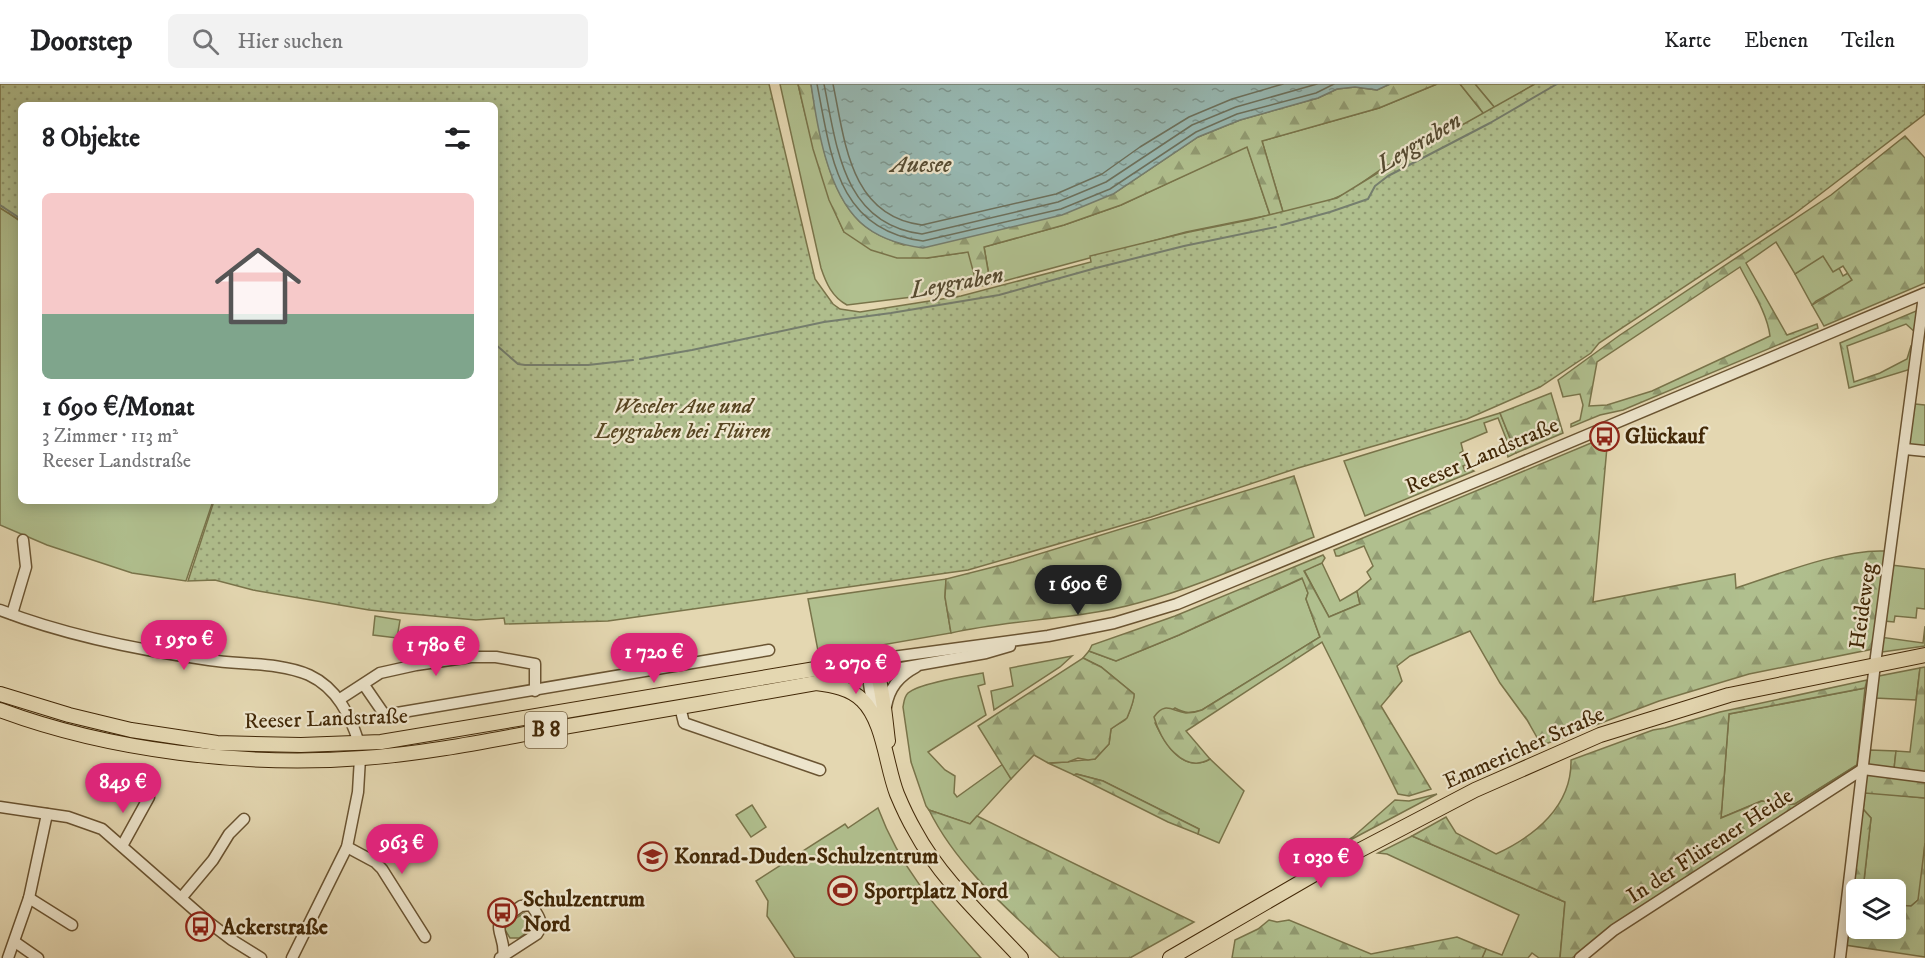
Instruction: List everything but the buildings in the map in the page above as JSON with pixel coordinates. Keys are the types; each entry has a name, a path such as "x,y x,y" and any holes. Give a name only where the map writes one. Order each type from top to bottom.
{"main road":[{"name":"Emmericher Straße","path":"1170,958 1361,849 1475,790 1546,758 1611,732 1730,695 1925,655"},
{"name":"B 8","path":"872,666 879,713 897,793 916,832 940,868 1021,958"},
{"name":"Reeser Landstraße","path":"0,694 69,715 131,730 217,743 301,745 381,742 872,666"},
{"name":"B 8","path":"816,683 852,692 879,713"},
{"name":"Reeser Landstraße","path":"0,710 67,730 144,747 249,758 305,760 360,758 448,747 816,683"},
{"path":"359,743 360,758"}],"street":[{"name":"Heideweg","path":"1840,958 1923,294"},
{"name":"Reeser Landstraße","path":"816,683 872,666 1114,623 1187,600 1923,294"},
{"path":"1905,449 1925,451"},
{"path":"12,614 26,567 23,540"},
{"path":"0,610 117,645 285,669 309,675 325,685 340,699 359,743"},
{"name":"Reeser Landstraße","path":"872,666 922,663 986,653 1048,636"},
{"path":"364,685 384,714 535,691 769,650"},
{"path":"340,699 380,673 471,657 496,657 535,664 535,691"},
{"path":"879,713 894,684 905,672 922,663"},
{"path":"680,707 684,723 820,770"},
{"path":"292,958 347,847 358,792 360,758"},
{"path":"1863,769 1925,777"},
{"name":"In der Flürener Heide","path":"1580,958 1614,930 1863,769"},
{"path":"122,846 149,797"},
{"path":"0,807 68,817 102,829 225,935 261,958"},
{"path":"8,958 29,898 47,814"},
{"path":"182,897 243,819"},
{"path":"347,847 375,862 382,869 425,937"},
{"path":"29,898 72,925"},
{"path":"531,905 541,920 540,930 502,957 505,945 499,930 500,921 521,906 531,905"},
{"path":"15,942 38,958"}],"green space":[{"name":"Weseler Aue und Leygraben bei Flüren","path":"0,84 769,84 815,279 833,304 840,309 860,312 961,296 1091,262 1090,256 1337,198 1535,84 1925,84 1925,114 1793,215 1599,343 1591,353 1540,387 1467,419 1298,468 1151,517 968,570 608,621 505,624 504,618 476,620 369,610 253,590 215,580 188,581 213,504 498,504 498,102 18,102 18,219 0,208"},
{"path":"780,84 798,84 823,178 844,232 927,258 968,252 989,275 984,247 1064,225 1121,205 1247,146 1270,215 1186,232 997,283 937,294 847,305 830,289 821,268"},
{"path":"798,84 811,84 831,175 848,207 869,229 904,245 1113,194 1198,137 1240,120 1318,98 1337,89 1355,87 1377,90 1390,84 1437,84 1379,108 1262,141 1283,212 1270,215 1247,147 1121,205 1064,225 984,247 989,276 975,278 968,252 927,258 897,258 871,250 844,232 829,200 813,149"},
{"path":"1437,84 1460,84 1484,114 1383,168 1347,193 1326,202 1283,212 1262,141 1379,108"},
{"path":"1460,84 1475,84 1495,108 1484,114"},
{"path":"1475,84 1535,84 1495,108"},
{"path":"1905,136 1925,158 1925,283 1824,326 1812,305 1852,280 1843,266 1833,272 1823,256 1795,274 1776,242 1746,263 1787,335 1817,324 1818,328 1623,410 1600,415 1571,427 1571,424 1580,420 1583,405 1580,394 1563,397 1558,380 1620,335 1831,195","holes":["1740,267 1762,309 1770,336 1652,391 1607,405 1589,406 1597,362"]},
{"path":"0,207 18,220 18,504 212,504 186,581 132,573 47,545 0,525"},
{"path":"1823,255 1833,271 1839,268 1843,276 1848,273 1853,281 1812,305 1795,274"},
{"path":"1916,311 1919,313 1916,333 1906,324 1847,346 1854,382 1880,373 1907,359 1914,343 1911,369 1849,388 1840,343"},
{"path":"1551,393 1563,433 1516,453 1500,413"},
{"path":"1915,404 1925,405 1925,447 1909,446"},
{"path":"1500,413 1516,453 1508,457 1507,453 1511,451 1498,418 1484,423 1487,432 1461,443 1463,451 1460,453 1468,464 1463,466 1465,471 1471,469 1474,471 1365,516 1344,461"},
{"path":"1608,436 1593,602 1735,574 1736,588 1830,558 1868,551 1885,551 1873,649 1749,674 1659,701 1519,754 1539,741 1500,683 1470,631 1410,656 1397,666 1402,681 1381,706 1431,789 1409,796 1398,794 1322,642 1186,731 1210,759 1200,763 1182,759 1174,753 1161,736 1154,717 1162,709 1169,708 1186,713 1202,710 1320,637 1306,599 1308,593 1302,578 1179,635 1116,661 1089,651 1092,645 1175,616 1323,555 1325,558 1322,563 1304,571 1329,617 1360,604 1357,591 1371,579 1367,572 1373,566 1364,546 1339,556 1336,556 1334,550"},
{"path":"1294,476 1314,537 1205,581 1138,603 1092,613 951,633 945,597 946,579 1013,562"},
{"path":"1322,563 1340,601 1357,591 1360,604 1329,617 1304,570"},
{"path":"1891,565 1925,569 1925,609 1917,608 1916,618 1895,616 1894,622 1884,621"},
{"path":"1303,578 1308,593 1306,599 1320,637 1202,710 1188,712 1175,708 1155,723 1170,748 1183,760 1200,763 1210,759 1244,791 1219,843 1198,834 1199,829 1103,781 1074,775 1048,763 1095,759 1109,744 1111,729 1125,720 1130,711 1134,694 1101,667 1083,658 1089,651 1116,661"},
{"path":"946,579 945,597 951,633 819,656 808,599"},
{"path":"375,616 400,620 397,638 373,635"},
{"path":"1925,626 1925,646 1880,651 1880,637 1923,643"},
{"path":"1072,656 1060,667 994,710 991,691 1013,686 1010,668"},
{"path":"1083,658 1101,667 1134,694 1127,718 1111,729 1109,744 1095,759 1078,758 1068,762 1048,763 1034,755 1011,779 978,726"},
{"path":"1925,667 1925,772 1894,769 1896,751 1910,752 1920,668"},
{"path":"1920,668 1916,700 1875,698 1879,676"},
{"path":"983,673 985,684 978,686 986,715 928,752 945,770 955,776 954,793 957,797 1003,764 1011,779 970,824 929,810 926,806 911,762 903,707 906,696 914,689 944,680"},
{"path":"1867,680 1865,688 1729,714 1721,818 1762,801 1784,805 1795,804 1857,765 1856,771 1614,925 1572,958 1560,958 1565,902 1412,836 1446,817 1456,833 1496,854 1524,838 1549,818 1565,792 1570,777 1571,760 1653,730 1720,712"},
{"path":"1865,688 1857,765 1795,804 1784,805 1761,801 1721,818 1729,714"},
{"path":"1870,750 1896,751 1894,769 1871,767 1868,764"},
{"path":"1868,773 1925,780 1925,798 1865,793 1863,809 1871,818 1864,879 1852,879 1864,776"},
{"path":"1074,775 1103,781 1199,829 1198,834 1168,822"},
{"path":"1865,792 1925,798 1925,843 1921,893 1918,900 1911,906 1906,906 1906,879 1864,879 1871,818 1863,809"},
{"path":"1437,794 1337,847 1353,837 1395,800 1409,801"},
{"path":"752,805 766,827 751,837 736,815"},
{"name":"Sportplatz Nord","path":"878,808 909,870 936,906 981,958 795,958 767,916 768,901 756,881 845,824 848,828"},
{"path":"929,810 970,824 977,816 1194,922 1130,958 1060,958 971,871 955,852"},
{"path":"1412,836 1565,902 1560,958 1539,958 1532,953 1528,958 1482,958 1486,949 1502,955 1519,915 1387,854 1378,853"},
{"path":"1925,843 1925,957 1845,945 1846,936 1846,939 1906,939 1906,906 1911,906 1918,900"},
{"path":"524,913 532,918 533,928 519,938 510,938 505,930 506,925"},
{"path":"1269,920 1277,922 1289,920 1371,954 1457,937 1486,949 1482,958 1232,958 1235,940 1258,929"}],"water":[{"name":"Auesee","path":"811,84 1390,84 1377,90 1355,87 1337,89 1318,98 1240,120 1198,137 1113,194 1062,215 923,248 898,243 882,236 867,228 849,209 839,193 825,157"}],"waterway":[{"name":"Leygraben","path":"1282,225 1368,199 1375,186 1388,176 1490,123 1557,84"},
{"name":"Leygraben","path":"0,205 18,217"},
{"name":"Leygraben","path":"640,359 824,322 999,295 1184,246 1276,227"},
{"name":"Leygraben","path":"498,347 518,364 525,365 588,365 633,360"}],"place":[{"name":"Glückauf","path":"1604,436"},
{"name":"Konrad-Duden-Schulzentrum","path":"653,856"},
{"name":"Sportplatz Nord","path":"843,891"},
{"name":"Schulzentrum Nord","path":"502,912"},
{"name":"Ackerstraße","path":"201,927"}]}
